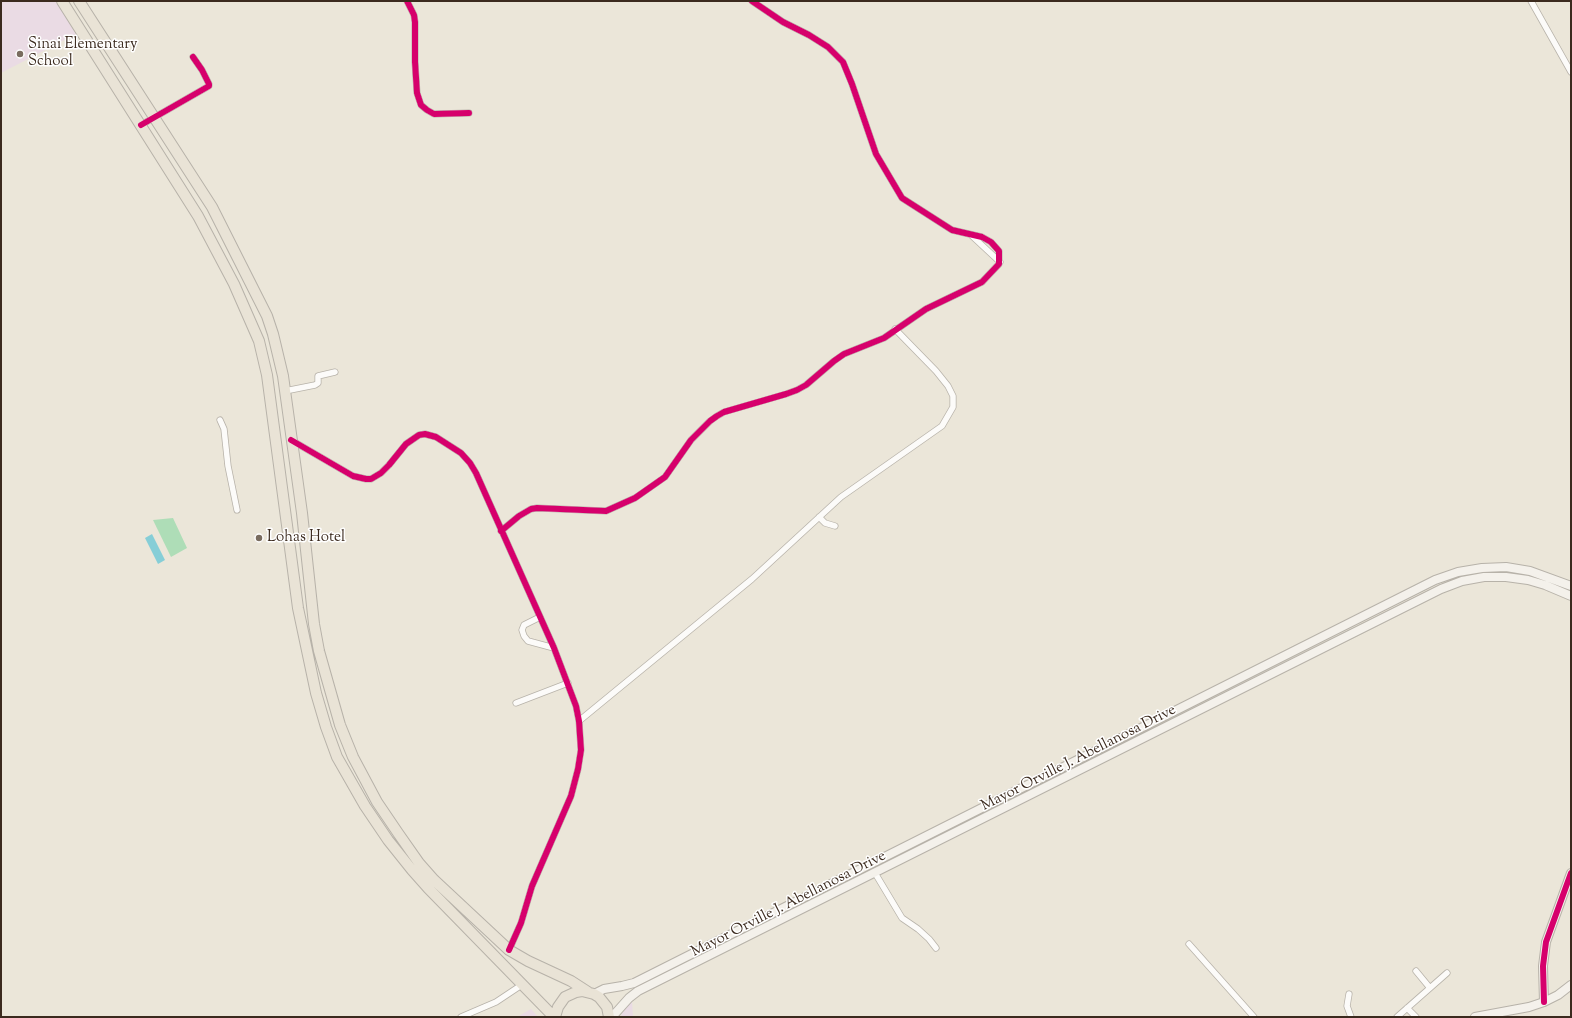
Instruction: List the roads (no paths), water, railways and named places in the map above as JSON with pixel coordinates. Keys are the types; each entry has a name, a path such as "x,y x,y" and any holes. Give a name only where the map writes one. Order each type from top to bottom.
{"highway":[{"path":"62,1 184,191 234,284 259,341 267,375 298,608 316,693 337,757 351,784 388,840 428,888 555,1017"},
{"path":"79,1 218,217 267,316 283,376 302,513 314,624 319,651 340,725 353,757 377,802 418,862 434,880 509,950 528,961 571,981 604,1001 611,1017"},
{"path":"259,341 273,334"},
{"path":"388,840 398,833"},
{"path":"472,933 480,923"},
{"path":"555,1017 558,1006 565,997 576,992 591,993"}],"main road":[{"name":"Mayor Orville J. Abellanosa Drive","path":"591,993 634,983 1435,580 1458,572 1482,568 1506,567 1530,571 1571,586"},
{"path":"1528,580 1530,571"},
{"name":"Mayor Orville J. Abellanosa Drive","path":"611,1017 629,998 638,991 1440,589 1484,577 1506,577 1528,580 1571,596"},
{"path":"1544,1002 1543,966 1546,942 1571,873"},
{"path":"1475,1017 1516,1010 1544,1002 1558,995 1571,985"}],"street":[{"path":"407,1 414,15 415,22 417,93 421,105 434,114 469,113"},
{"path":"501,531 519,516 537,508 606,511 635,498 665,477 691,440 717,416 724,412 797,390 812,380 838,358 859,347 884,338 926,309 982,282 1000,262 999,251 996,245 986,239 952,230 900,196 876,154 843,62 836,54 819,41 783,22 752,1"},
{"path":"1531,1 1571,72"},
{"path":"141,125 209,86 202,70 193,57"},
{"path":"971,235 1000,262"},
{"path":"580,721 752,579 855,487 942,426 953,407 953,396 948,386 936,371 895,329"},
{"path":"285,392 316,385 318,383 318,376 335,372"},
{"path":"220,420 224,430 228,466 237,510"},
{"path":"291,440 353,476 366,479 371,479 381,473 406,444 419,435 426,434 436,437 461,453 470,463 554,648 568,683 580,721 580,750 574,787 564,816 532,886 521,923 509,950"},
{"path":"819,518 825,523 835,526"},
{"path":"540,617 524,625 522,630 524,636 528,641 554,648"},
{"path":"516,703 568,683"},
{"path":"875,873 902,918 930,939 936,948"},
{"path":"1189,944 1254,1017"},
{"path":"1416,971 1430,988"},
{"path":"1397,1017 1447,973"},
{"path":"461,1017 496,1002 523,984"},
{"path":"1349,994 1347,1006 1351,1017"},
{"path":"1407,1008 1416,1017"}],"water":[{"path":"152,534 165,560 158,564 145,538"}],"place":[{"name":"Sinai Elementary School","path":"20,54"},
{"name":"Lohas Hotel","path":"259,538"}]}
